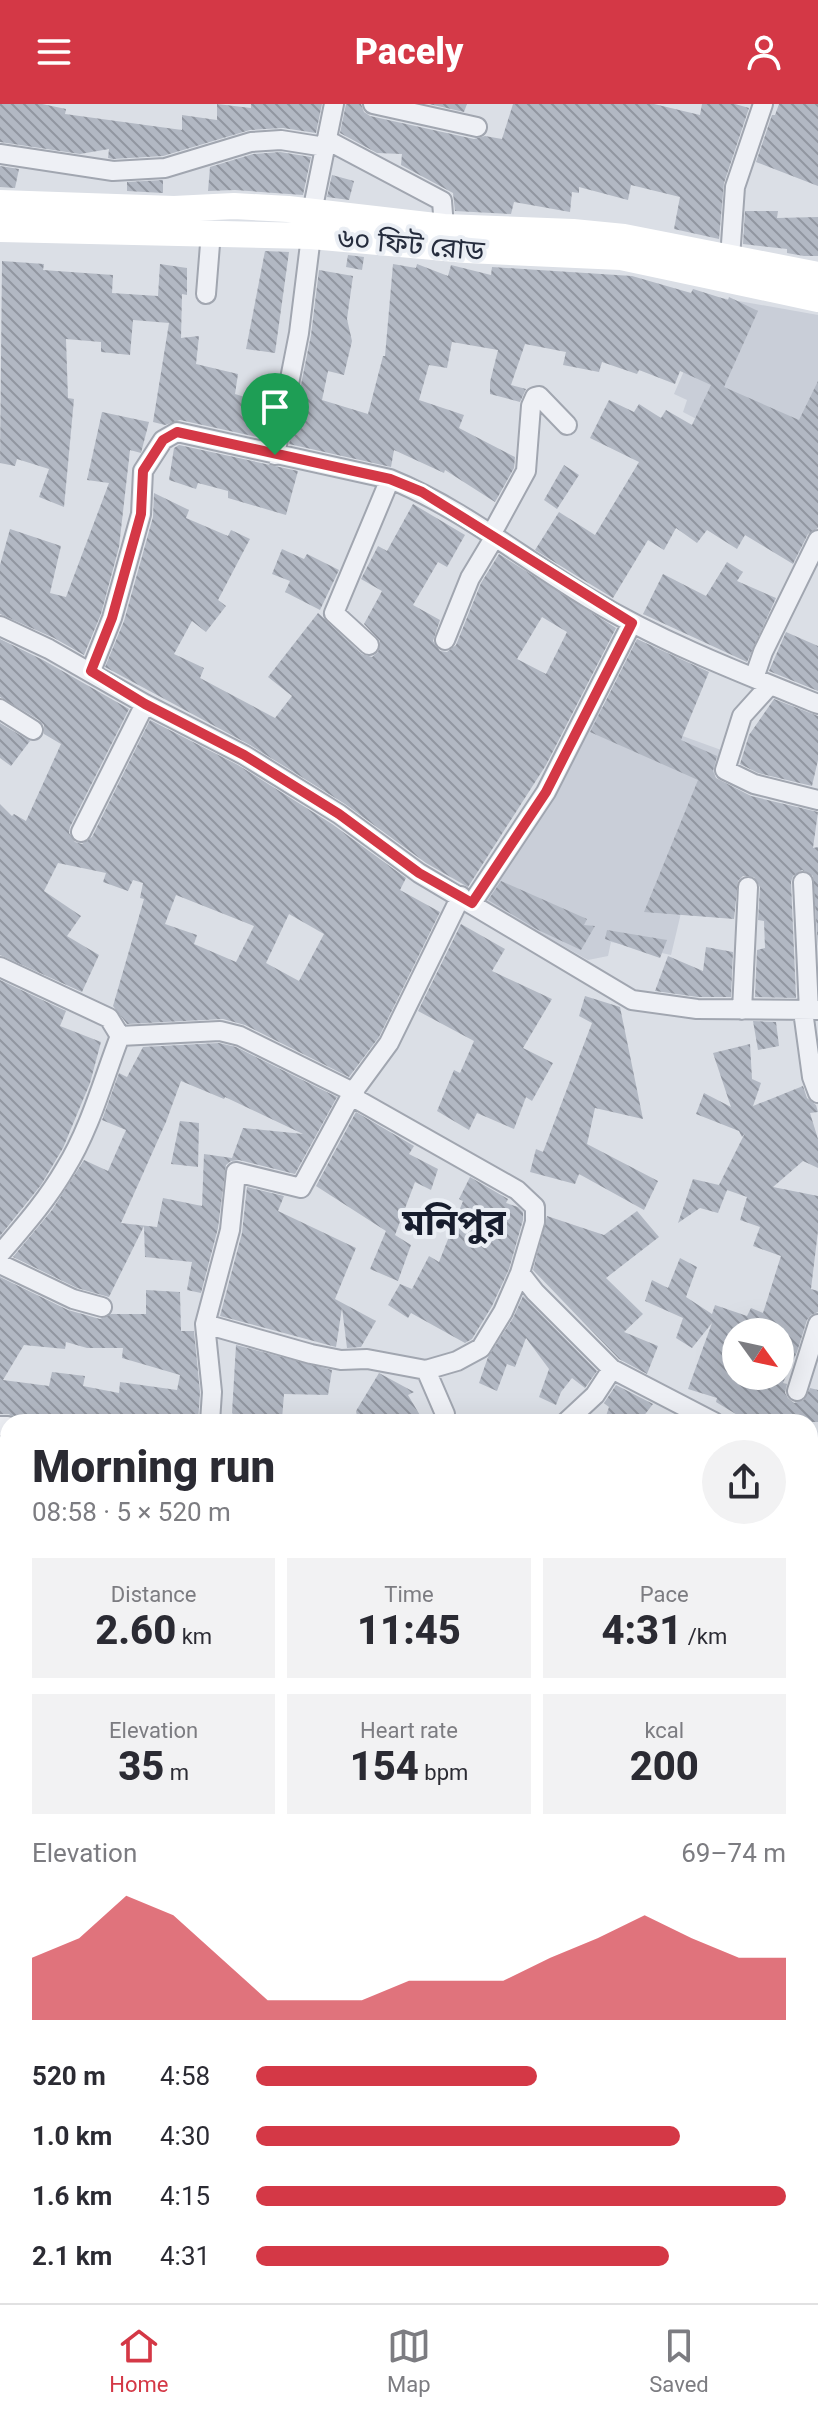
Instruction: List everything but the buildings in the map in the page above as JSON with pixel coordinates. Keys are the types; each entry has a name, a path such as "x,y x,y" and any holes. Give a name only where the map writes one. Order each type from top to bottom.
{"street":[{"path":"275,455 299,333 312,224 334,104"},
{"path":"373,104 477,127"},
{"path":"730,258 735,187 763,104"},
{"path":"0,154 113,171 165,168 251,142 326,143 442,201 460,235"},
{"name":"৬০ ফিট রোড","path":"0,203 174,209 234,206 312,224 460,235 621,257 818,299"},
{"name":"৬০ ফিট রোড","path":"0,229 211,232 312,224"},
{"path":"206,294 211,232"},
{"name":"৬০ ফিট রোড","path":"460,235 624,237 818,275"},
{"path":"445,640 470,578 526,471 531,406 535,397 539,396 567,425"},
{"path":"91,671 112,618 141,514 143,471 163,440 177,432 390,479 439,500 492,537 632,623 818,704"},
{"path":"369,645 334,613 390,479"},
{"path":"818,540 763,652 762,681 742,716 725,770 754,784 818,800"},
{"path":"211,1414 212,1392 205,1324 230,1230 236,1172 301,1188 353,1092 389,1043 466,900 546,792 632,623"},
{"path":"0,626 91,671 145,704 244,755 339,814 419,873 632,1000 697,1009 810,1011"},
{"path":"81,832 145,704"},
{"path":"0,709 33,730"},
{"path":"803,882 812,1077 818,1093"},
{"path":"742,1010 748,887"},
{"path":"0,967 109,1018 120,1036"},
{"path":"120,1036 220,1031 240,1036 353,1092 358,1100 517,1190 535,1207 535,1222 520,1273 503,1312 481,1348 457,1361 426,1370 367,1359 341,1360 205,1324"},
{"path":"0,1254 42,1204 66,1168 83,1133 120,1036"},
{"path":"0,1264 73,1299 102,1307"},
{"path":"520,1273 612,1369 699,1414"},
{"path":"797,1391 818,1324"},
{"path":"575,1414 595,1395 612,1369"},
{"path":"426,1370 445,1414"}],"shaded area":[{"path":"716,297 818,315 818,452 735,439 683,412 687,400 674,394"},
{"path":"597,705 724,751 712,783 671,955 611,942 608,956 588,960 482,900 548,807"}],"district":[{"name":"মনিপুর","path":"454,1222"}],"route":[{"path":"177,432 275,455 390,479 439,500 588,598 632,623 546,792 472,903 419,873 339,814 244,755 145,704 91,671 112,618 141,514 143,471 163,440 177,432"}]}
